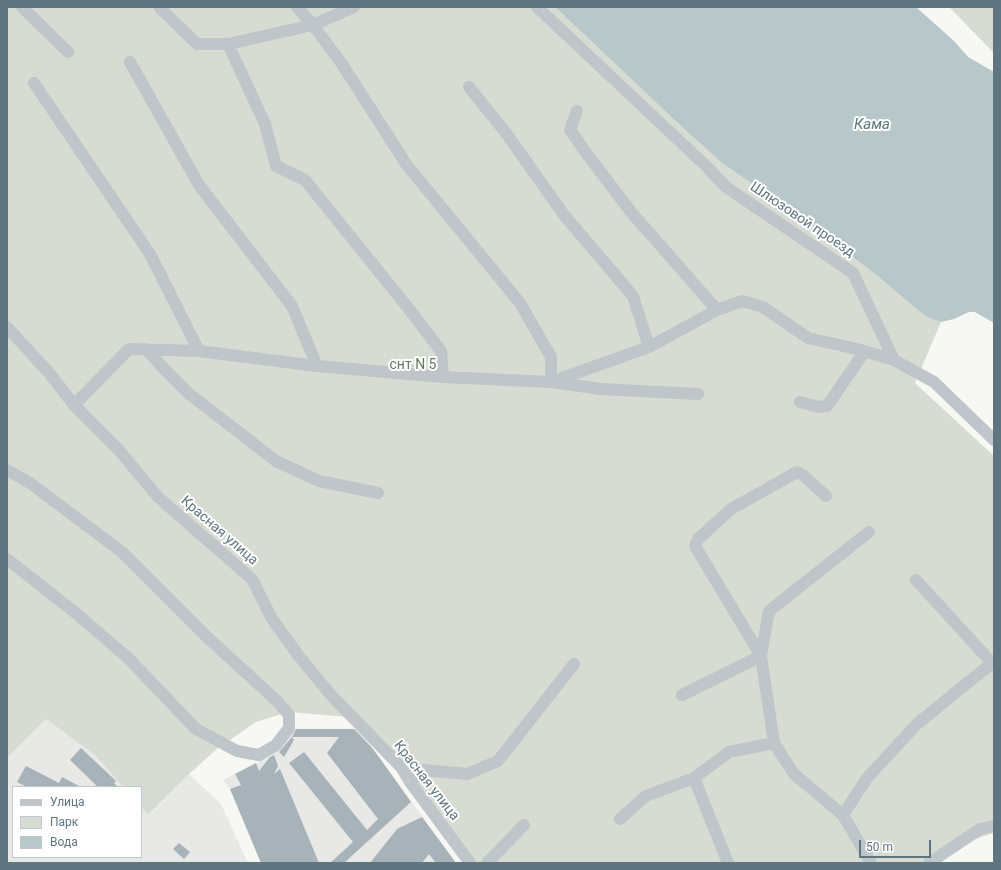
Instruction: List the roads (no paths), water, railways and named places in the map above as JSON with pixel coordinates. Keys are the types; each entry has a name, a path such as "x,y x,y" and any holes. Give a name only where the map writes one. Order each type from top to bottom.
{"street":[{"path":"22,7 68,52"},
{"path":"159,7 197,44 228,44 313,25 354,7"},
{"path":"297,7 313,25 342,64 406,164 520,303 551,357 551,382"},
{"name":"Шлюзовой проезд","path":"537,7 638,101 726,187 853,273 894,360"},
{"path":"228,44 265,124 276,166 305,180 409,309 441,351 443,377"},
{"path":"130,62 199,185 292,306 317,366"},
{"path":"34,83 150,254 199,351"},
{"path":"469,88 506,133 564,215 633,296 649,347"},
{"path":"577,111 570,130 631,212 717,310"},
{"path":"551,382 649,347 717,310 742,301 763,306 808,338 865,351 894,360 934,382 994,440"},
{"name":"Красная улица","path":"7,327 50,374 74,405 118,449 158,497 252,579 272,619 298,655 330,694 401,768 470,863"},
{"path":"74,405 129,349 199,351 317,366 443,377 551,382 601,389 698,394"},
{"path":"146,349 188,393 276,461 319,481 378,493"},
{"path":"800,402 818,407 827,406 865,351"},
{"path":"7,470 30,483 122,552 207,637 278,702 289,715 288,728 276,745 259,755 237,751 196,729 128,658 77,614 7,559"},
{"path":"761,656 695,546 698,539 731,509 797,472 803,475 826,496"},
{"path":"869,532 769,611 761,656 774,743 794,774 844,815 871,863"},
{"path":"844,815 867,778 917,724 992,663 916,580"},
{"path":"682,695 761,656"},
{"path":"410,782 423,770 467,774 498,760 574,664"},
{"path":"620,819 646,796 694,778 729,752 774,743"},
{"path":"694,778 728,863"},
{"path":"487,863 524,825"},
{"path":"929,863 980,829 994,826"}],"water":[{"name":"Кама","path":"555,7 916,7 954,41 968,57 994,72 994,323 975,312 969,312 954,319 941,322 927,317 879,277 796,214 722,163"}],"park label":[{"name":"снт N 5","path":"413,365"}]}
